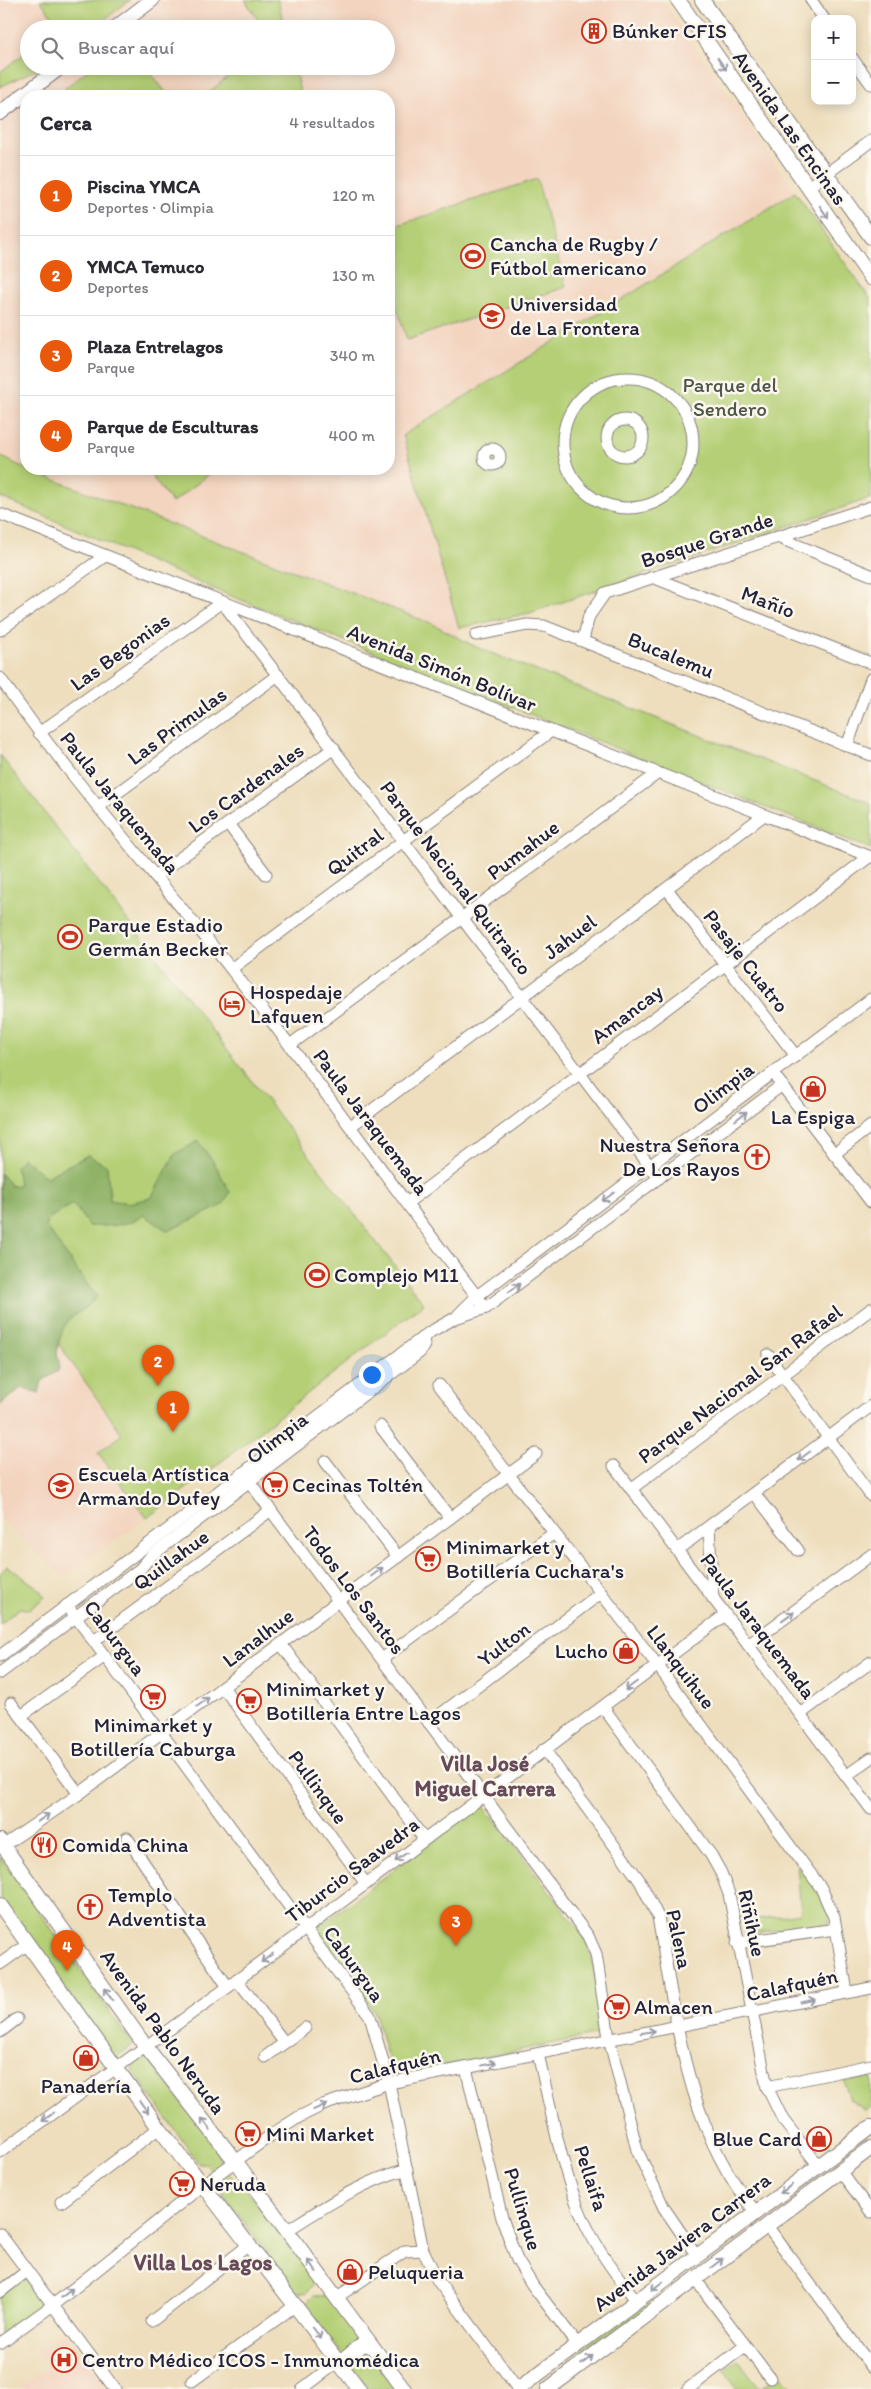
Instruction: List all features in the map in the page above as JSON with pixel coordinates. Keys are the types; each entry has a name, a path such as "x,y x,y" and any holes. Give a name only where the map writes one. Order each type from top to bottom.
{"main road":[{"path":"126,20 152,0"},
{"name":"Avenida Las Encinas","path":"700,0 871,237"},
{"name":"Avenida Las Encinas","path":"681,5 871,278"},
{"path":"29,90 49,75"},
{"path":"22,90 38,83"},
{"path":"0,100 20,91"},
{"path":"0,113 20,97"},
{"name":"Avenida Pablo Neruda","path":"1,1845 146,2047 236,2162 404,2389"},
{"path":"0,1905 159,2128 360,2389"},
{"name":"Avenida Javiera Carrera","path":"522,2387 871,2127"},
{"name":"Avenida Javiera Carrera","path":"548,2389 871,2148"},
{"path":"840,2171 841,2150"},
{"path":"767,2226 769,2202"},
{"path":"677,2272 695,2279"},
{"path":"339,2362 363,2344 372,2346"}],"street":[{"path":"681,5 700,0"},
{"path":"811,0 821,15"},
{"path":"853,60 871,84"},
{"path":"807,188 871,141"},
{"path":"619,379 645,380 660,385 676,398 684,410 693,434 692,459 684,477 676,488 658,500 634,508 612,506 589,494 577,483 569,470 563,444 565,426 573,408 594,388 619,379"},
{"name":"Bosque Grande","path":"583,640 590,616 605,593 871,507"},
{"name":"Avenida Simón Bolívar","path":"0,514 870,857"},
{"path":"777,537 871,575"},
{"path":"0,630 106,556"},
{"name":"Mañío","path":"652,577 871,663"},
{"name":"Parque Nacional Quitraico","path":"222,602 659,1178"},
{"name":"Las Begonias","path":"39,733 222,602"},
{"name":"Bucalemu","path":"476,634 527,625 544,626 871,755"},
{"name":"Las Primulas","path":"98,807 278,675"},
{"name":"Paula Jaraquemada","path":"0,678 39,733 231,968 486,1308"},
{"path":"847,746 871,679"},
{"name":"Quitral","path":"231,968 551,731"},
{"name":"Los Cardenales","path":"155,876 334,748"},
{"name":"Pumahue","path":"290,1045 463,919 658,773"},
{"name":"Jahuel","path":"351,1126 764,815"},
{"path":"228,824 266,874"},
{"name":"Amancay","path":"407,1203 725,963 870,857"},
{"name":"Pasaje Cuatro","path":"667,889 796,1056"},
{"name":"Olimpia","path":"456,1318 477,1296 871,999"},
{"path":"773,1073 871,1202"},
{"name":"Olimpia","path":"0,1673 140,1569 151,1556 246,1478 423,1337 456,1318 486,1308 782,1085"},
{"path":"834,1154 871,1126"},
{"name":"Parque Nacional San Rafael","path":"631,1489 871,1310"},
{"path":"768,1355 871,1496"},
{"name":"Llanquihue","path":"439,1386 658,1666 821,1888 830,1906 836,1929 847,1992"},
{"path":"677,1550 871,1406"},
{"path":"380,1426 450,1518"},
{"name":"Lanalhue","path":"1,1845 79,1794 536,1454"},
{"path":"325,1461 398,1557"},
{"name":"Paula Jaraquemada","path":"614,1466 871,1809"},
{"name":"Olimpia","path":"0,1656 67,1605 246,1478"},
{"name":"Todos Los Santos","path":"246,1478 588,1936 596,1954 609,2038 636,2150 664,2208 697,2256"},
{"path":"754,1493 798,1550"},
{"name":"Quillahue","path":"94,1641 271,1510"},
{"path":"709,1527 713,1599"},
{"path":"382,1659 554,1533"},
{"path":"748,1645 871,1555"},
{"name":"Yulton","path":"429,1724 601,1594"},
{"name":"Caburgua","path":"67,1605 370,2016 389,2083 423,2250 438,2281 522,2387"},
{"name":"Tiburcio Saavedra","path":"0,2152 232,1984 544,1749 604,1707 726,1615"},
{"path":"281,1644 424,1839"},
{"path":"21,1716 105,1656"},
{"path":"800,1714 871,1662"},
{"name":"Pullinque","path":"223,1687 366,1884"},
{"path":"11,1703 79,1794"},
{"name":"Riñihue","path":"604,1707 716,1864 729,1894 737,1943 767,2087 783,2120 819,2166"},
{"name":"Palena","path":"544,1749 640,1882 652,1902 658,1917 677,2027 706,2130 730,2177 755,2212"},
{"path":"846,1776 871,1758"},
{"path":"126,1838 232,1984 284,2042"},
{"path":"737,1943 836,1929"},
{"path":"0,1964 28,1944"},
{"name":"Calafquén","path":"0,2343 53,2305 203,2185 299,2117 324,2105 389,2083 609,2038 677,2027 871,1988"},
{"path":"0,2032 17,2020"},
{"path":"265,2057 306,2028"},
{"name":"Pellaifa","path":"538,2054 578,2208 594,2241 637,2301"},
{"path":"767,2087 871,2065"},
{"name":"Pullinque","path":"466,2068 502,2218 517,2260 533,2286 578,2345"},
{"path":"61,2202 159,2128"},
{"path":"286,2231 363,2184 381,2176 407,2169"},
{"path":"840,2171 871,2212"},
{"path":"767,2226 871,2366"},
{"path":"0,2234 114,2389"},
{"path":"152,2321 250,2244"},
{"path":"336,2298 405,2251 423,2250"},
{"path":"0,2292 28,2271"},
{"path":"695,2279 770,2378"},
{"path":"192,2381 296,2305"},
{"path":"688,2389 745,2346"},
{"path":"302,2389 339,2362"}],"shaded area":[{"name":"Universidad de La Frontera","path":"0,0 662,0 795,192 403,434 461,639 433,624 280,567 46,475 395,475 395,90 20,90 20,464 0,456"},
{"name":"Escuela Artística Armando Dufey","path":"53,1336 123,1434 98,1453 147,1518 64,1577 0,1519 0,1362"},
{"name":"Centro Médico ICOS - Inmunomédica","path":"65,2332 107,2389 19,2389 48,2368 36,2352"}],"green space":[{"path":"40,0 130,0 104,20 55,20"},
{"path":"245,0 278,0 283,20 258,20"},
{"path":"20,57 20,75 25,75 0,87 0,72"},
{"path":"82,75 152,75 164,90 66,90 65,88"},
{"path":"230,75 296,75 300,90 212,90"},
{"name":"Cancha de Rugby / Fútbol americano","path":"537,179 566,287 407,340 395,302 395,226"},
{"name":"Parque del Sendero","path":"795,192 871,300 871,498 530,613 459,628 403,435"},
{"path":"0,456 20,466 20,475 42,475 433,624 476,647 871,803 871,849 221,592 0,497"},
{"path":"151,475 208,475 172,503"},
{"name":"Parque Estadio Germán Becker","path":"0,755 424,1304 147,1518 98,1453 122,1434 53,1336 0,1362"},
{"path":"198,1141 215,1164 230,1192 223,1205 168,1231 144,1215 124,1224 89,1226 73,1204 47,1220 46,1227 97,1296 89,1305 70,1319 63,1329 57,1350 58,1371 42,1381 39,1393 21,1388 0,1405 0,1173 11,1186 19,1185 16,1166 23,1158 46,1177 88,1155 107,1166 110,1200 129,1203 151,1198 175,1154"},
{"path":"7,1566 41,1590 45,1597 29,1610 20,1608 0,1624 0,1573"},
{"path":"482,1804 583,1935 592,1956 603,2033 393,2076 375,2013 314,1930"},
{"path":"0,1856 133,2045 115,2058 0,1898"},
{"path":"797,1865 827,1903 830,1923 746,1934 744,1921 801,1913"},
{"path":"146,2057 218,2148 219,2158 234,2180 241,2182 313,2278 312,2287 305,2293 296,2292 223,2194 223,2188 206,2164 199,2164 132,2069 134,2062"},
{"path":"871,2077 871,2106 865,2110 850,2100 844,2080"},
{"path":"25,2276 45,2303 0,2336 0,2295"},
{"path":"314,2295 328,2297 396,2389 368,2389 306,2306 307,2301"},
{"path":"662,2297 561,2371 581,2350 608,2328 636,2309"},
{"path":"738,2359 760,2389 737,2389 724,2370"},
{"path":"780,2374 792,2389 760,2389"}],"place":[{"name":"Búnker CFIS","path":"594,31"},
{"name":"Cancha de Rugby / Fútbol americano","path":"473,256"},
{"name":"Universidad de La Frontera","path":"492,316"},
{"name":"Parque Estadio Germán Becker","path":"70,937"},
{"name":"Hospedaje Lafquen","path":"232,1004"},
{"name":"La Espiga","path":"813,1089"},
{"name":"Nuestra Señora De Los Rayos","path":"757,1157"},
{"name":"Complejo M11","path":"317,1275"},
{"name":"YMCA Temuco","path":"158,1386"},
{"name":"Piscina YMCA","path":"173,1432"},
{"name":"Cecinas Toltén","path":"275,1485"},
{"name":"Escuela Artística Armando Dufey","path":"61,1486"},
{"name":"Minimarket y Botillería Cuchara's","path":"428,1559"},
{"name":"Lucho","path":"626,1651"},
{"name":"Minimarket y Botillería Caburga","path":"153,1697"},
{"name":"Minimarket y Botillería Entre Lagos","path":"249,1701"},
{"name":"Comida China","path":"44,1845"},
{"name":"Templo Adventista","path":"90,1907"},
{"name":"Plaza Entrelagos","path":"456,1946"},
{"name":"Parque de Esculturas","path":"67,1971"},
{"name":"Almacen","path":"617,2007"},
{"name":"Panadería","path":"86,2058"},
{"name":"Mini Market","path":"248,2134"},
{"name":"Blue Card","path":"819,2139"},
{"name":"Neruda","path":"182,2184"},
{"name":"Peluqueria","path":"350,2272"},
{"name":"Centro Médico ICOS - Inmunomédica","path":"64,2360"}],"district":[{"name":"Villa José Miguel Carrera","path":"485,1776"},
{"name":"Villa Los Lagos","path":"203,2262"}]}
